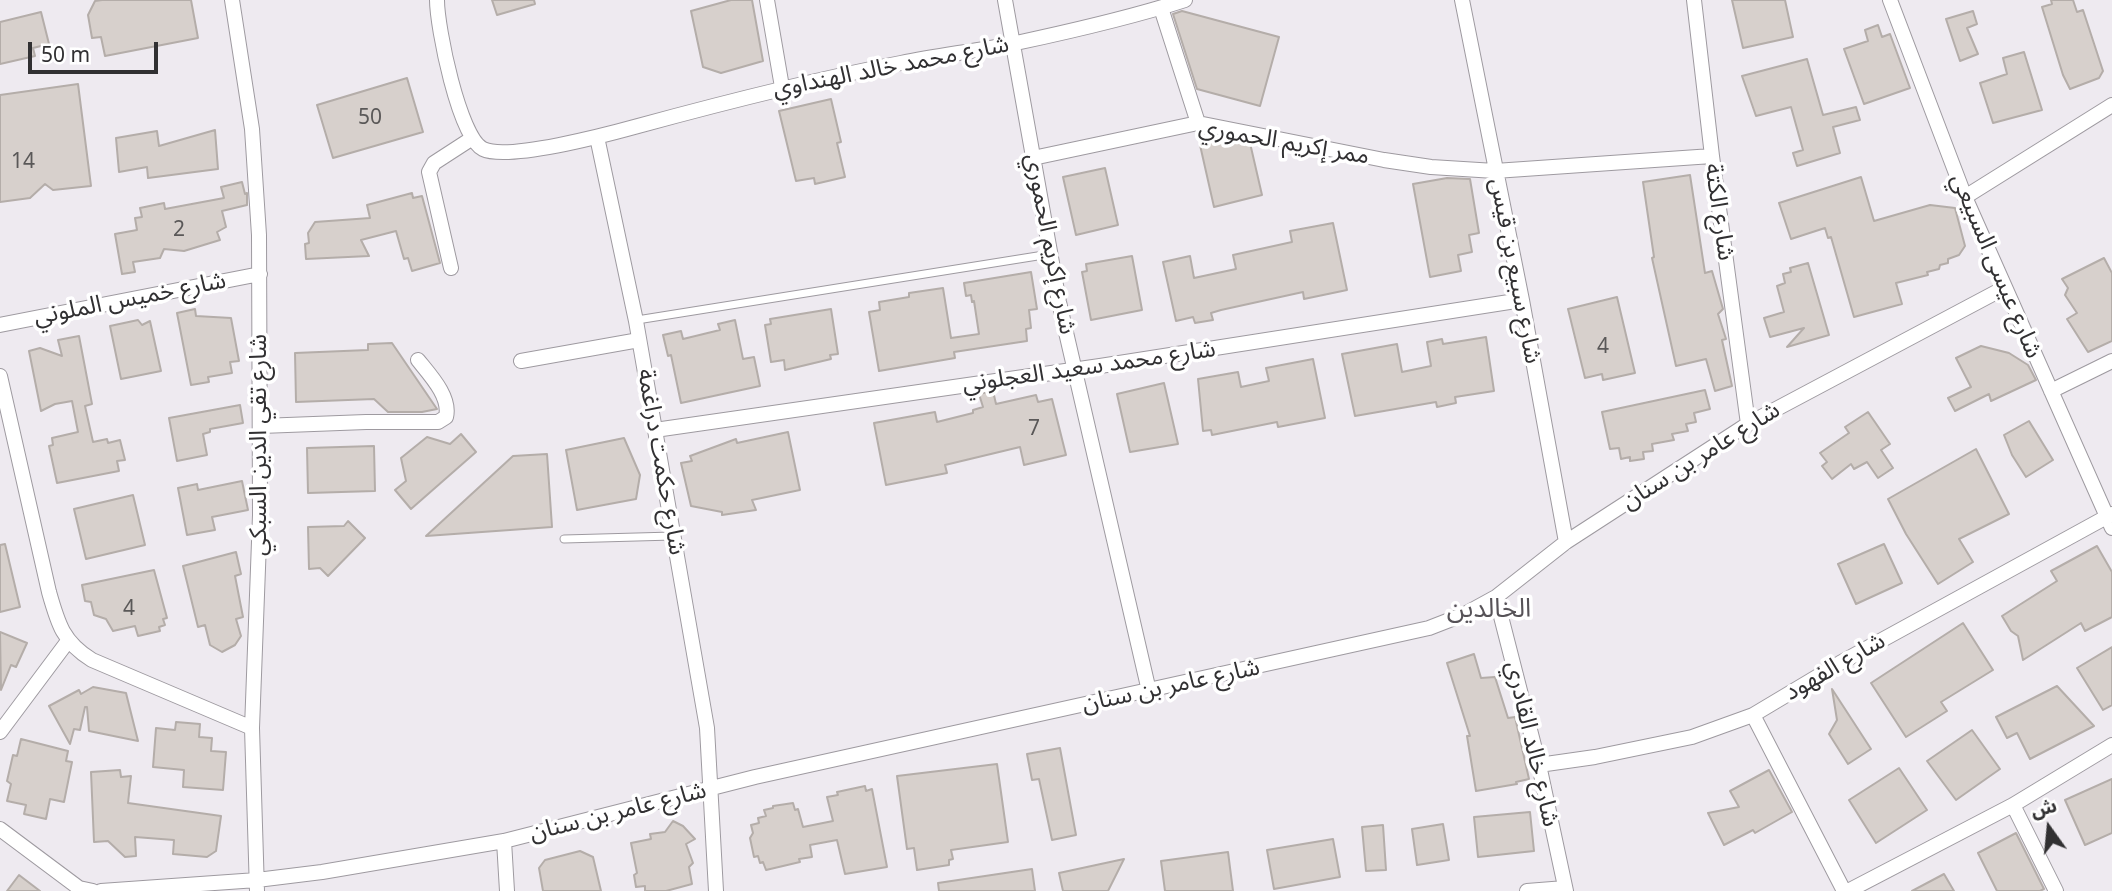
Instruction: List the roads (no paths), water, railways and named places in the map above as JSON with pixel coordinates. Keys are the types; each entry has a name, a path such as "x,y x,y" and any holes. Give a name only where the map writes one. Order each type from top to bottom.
{"street":[{"name":"شارع تقي الدين السبكي","path":"232,0 252,129 258,196 260,515 252,728 257,885"},
{"path":"437,0 439,26 448,63 464,124 471,139 434,163 429,173 451,268"},
{"path":"767,0 782,87"},
{"name":"شارع إكريم الحموري","path":"1005,0 1050,254 1149,691"},
{"name":"شارع محمد خالد الهنداوي","path":"471,139 482,149 494,152 597,137 782,87 903,62 1014,44 1185,0"},
{"name":"شارع سبيع بن قيس","path":"1462,0 1522,300 1566,542"},
{"name":"شارع الكتة","path":"1694,0 1748,424"},
{"name":"شارع عيسى السبيعي","path":"1890,0 1965,197 2111,520"},
{"path":"1161,8 1198,123"},
{"path":"1965,197 2112,104"},
{"name":"ممر إكريم الحموري","path":"1033,158 1198,123 1431,167 1495,171 1712,156"},
{"name":"شارع حكمت دراغمة","path":"597,137 636,321 707,728 716,891"},
{"name":"شارع خميس الملوني","path":"0,324 260,274"},
{"name":"شارع عامر بن سنان","path":"101,891 257,885 504,841 712,788 1429,628 1465,614 1496,597 1566,542 1748,424 2004,288"},
{"name":"شارع محمد سعيد العجلوني","path":"655,430 1522,300"},
{"path":"521,361 639,340"},
{"path":"261,426 438,422 446,417 448,410 440,389 418,360"},
{"path":"2051,391 2112,361"},
{"path":"0,376 48,592 68,641 78,652 92,660 252,728"},
{"name":"شارع الفهود","path":"1539,765 1595,757 1692,737 1753,715 1840,663 2111,520"},
{"name":"شارع خالد القادري","path":"1496,597 1539,765 1566,889"},
{"path":"0,732 68,641"},
{"path":"1753,715 1846,891 2013,805 2112,745"},
{"path":"2013,805 2056,891"},
{"path":"0,829 79,888 93,891"},
{"path":"504,841 507,891"},
{"path":"1527,891 1566,889"}],"lane":[{"path":"636,321 1050,254"},
{"path":"564,539 674,536"}],"district":[{"name":"الخالدين","path":"1489,610"}]}
